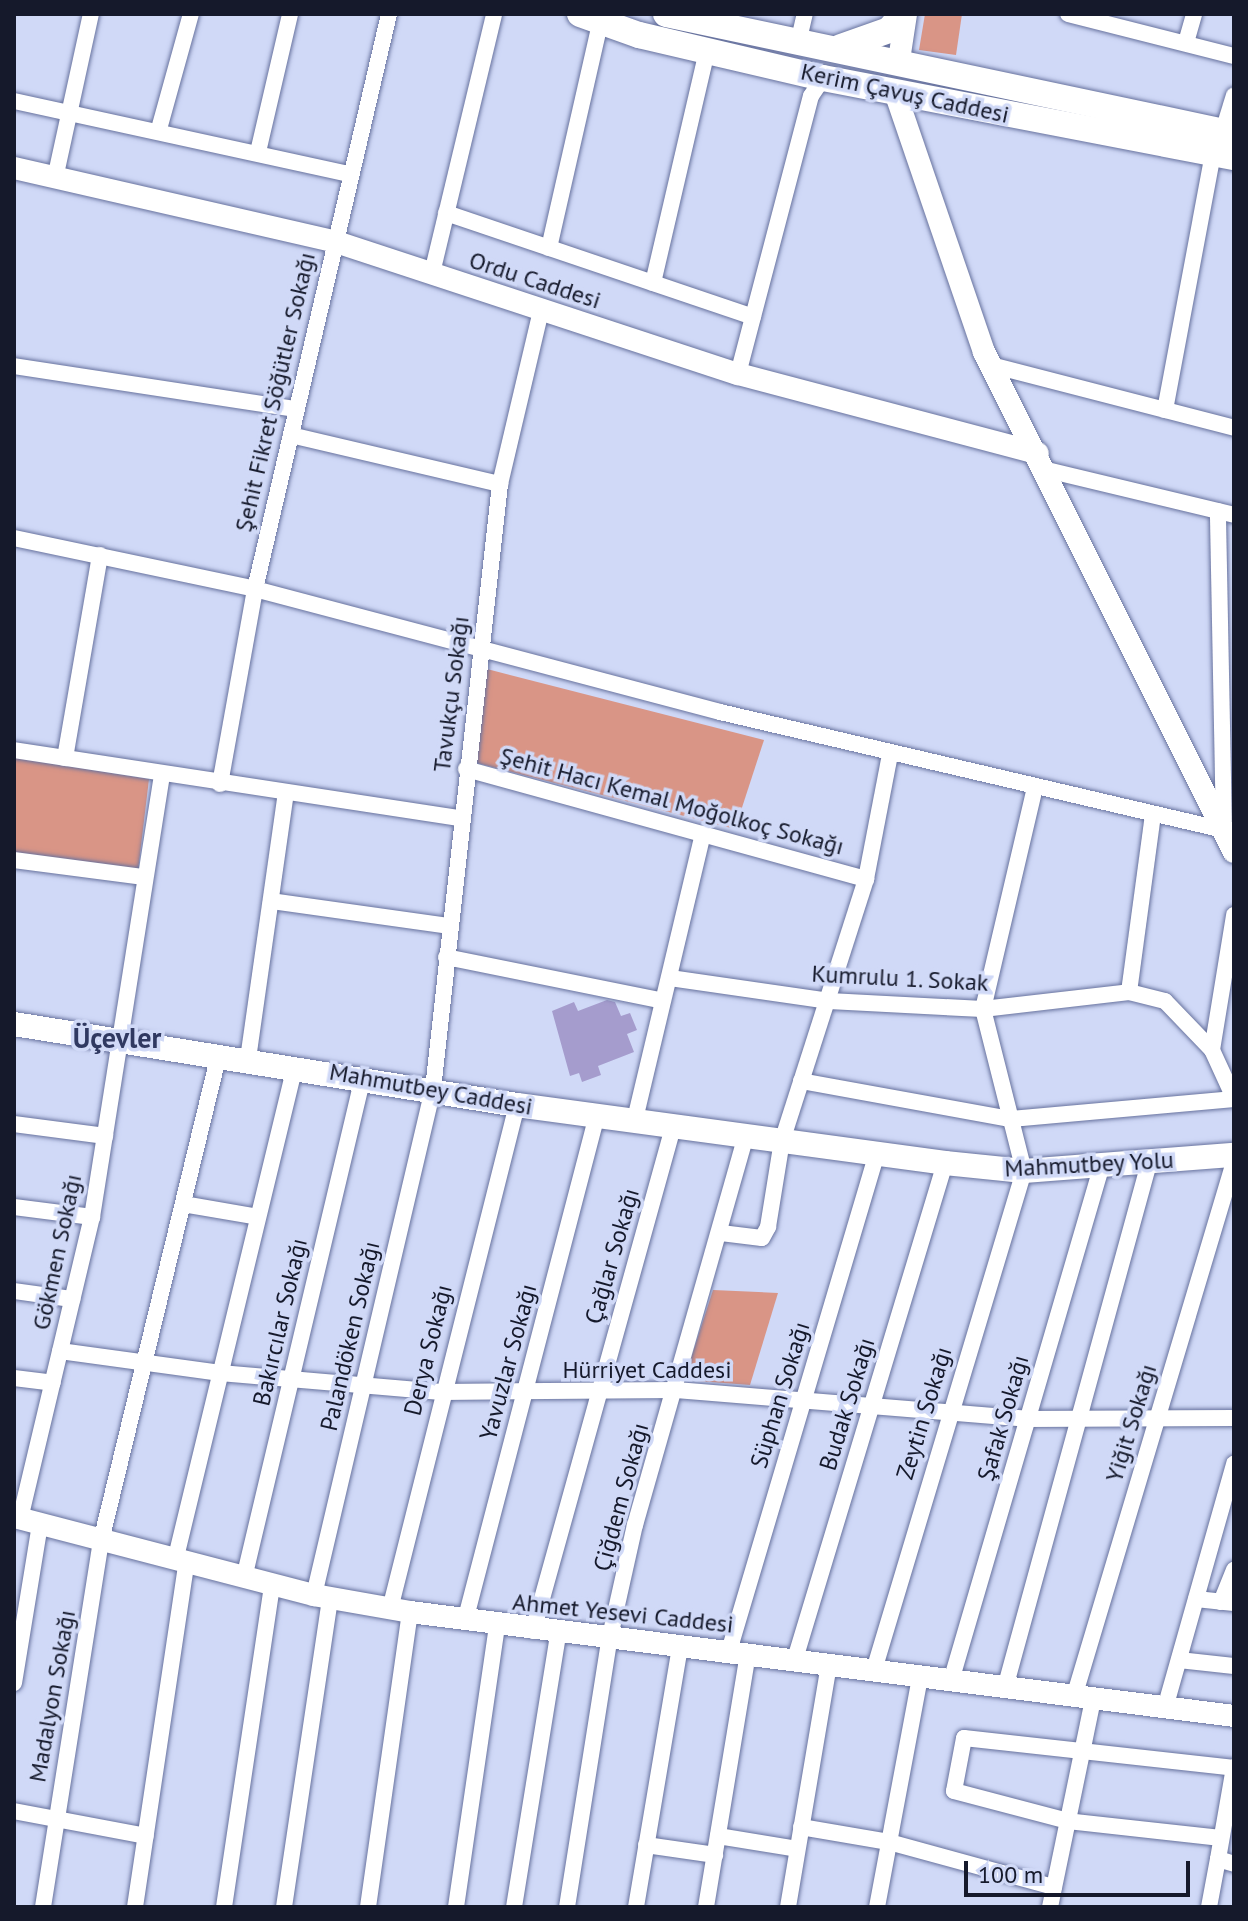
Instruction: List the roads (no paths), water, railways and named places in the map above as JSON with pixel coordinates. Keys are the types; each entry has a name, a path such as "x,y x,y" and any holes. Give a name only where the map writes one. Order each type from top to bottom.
{"main road":[{"name":"Kerim Çavuş Caddesi","path":"666,14 802,27 838,48 899,60 1226,144"},
{"path":"838,48 889,30 905,14"},
{"name":"Kerim Çavuş Caddesi","path":"590,19 823,78 1226,144"},
{"path":"895,92 899,60"},
{"name":"Mahmutbey Caddesi","path":"14,1024 295,1066 517,1105 849,1149"},
{"name":"Mahmutbey Yolu","path":"849,1149 1024,1171 1101,1168 1234,1155"}],"street":[{"path":"56,174 91,14"},
{"path":"159,129 191,14"},
{"path":"258,152 290,14"},
{"name":"Şehit Fikret Söğütler Sokağı","path":"220,784 255,589 333,241 389,14"},
{"path":"432,273 494,14"},
{"path":"899,60 905,14"},
{"path":"1068,14 1187,39 1234,56"},
{"path":"1187,39 1194,14"},
{"path":"549,248 590,19"},
{"path":"653,283 707,51"},
{"path":"738,374 811,96 823,78"},
{"path":"895,92 991,365 1043,461 1234,852"},
{"path":"1165,410 1226,144 1234,96"},
{"path":"14,101 159,129 350,174"},
{"name":"Ordu Caddesi","path":"14,168 56,174 333,241 738,374 1043,461"},
{"path":"446,213 753,317"},
{"name":"Tavukçu Sokağı","path":"433,1089 460,818 500,484 541,310"},
{"path":"991,365 1234,428"},
{"path":"14,366 295,409"},
{"path":"291,435 500,484"},
{"path":"1043,461 1226,513 1224,830"},
{"path":"14,538 255,589 890,754 1224,830"},
{"path":"65,758 100,555"},
{"path":"14,750 220,784 460,818"},
{"path":"721,1233 762,1238 782,1141 866,879 890,754"},
{"name":"Şehit Hacı Kemal Moğolkoç Sokağı","path":"466,769 866,879"},
{"name":"Gökmen Sokağı","path":"14,1683 25,1520 92,1217 116,1040 162,774"},
{"path":"1024,1171 983,1009 1035,787"},
{"path":"248,1059 286,793"},
{"path":"801,1081 1011,1119 1234,1099 1212,1050 1165,1001 1129,992 1153,815"},
{"path":"635,1119 660,1000 670,978 703,834"},
{"path":"14,860 144,877"},
{"path":"271,901 449,926"},
{"path":"1212,1050 1234,915"},
{"path":"446,957 660,1000"},
{"name":"Kumrulu 1. Sokak","path":"670,978 829,1001 983,1009 1129,992"},
{"name":"Madalyon Sokağı","path":"43,1907 101,1541 219,1054"},
{"path":"135,1907 181,1563 220,1373 295,1066"},
{"name":"Bakırcılar Sokağı","path":"244,1578 363,1077"},
{"name":"Palandöken Sokağı","path":"284,1907 322,1597 362,1386 433,1089"},
{"name":"Derya Sokağı","path":"368,1907 400,1611 441,1392 517,1105"},
{"name":"Yavuzlar Sokağı","path":"465,1621 597,1115"},
{"path":"14,1124 105,1136"},
{"name":"Çağlar Sokağı","path":"533,1631 674,1124"},
{"name":"Çiğdem Sokağı","path":"567,1907 609,1641 635,1525 721,1233 746,1136"},
{"name":"Süphan Sokağı","path":"706,1907 718,1836 738,1652 804,1398 877,1153"},
{"name":"Yiğit Sokağı","path":"1050,1907 1082,1749 1084,1699 1157,1420 1234,1162"},
{"name":"Budak Sokağı","path":"795,1659 945,1163"},
{"path":"1005,1688 1149,1163"},
{"name":"Şafak Sokağı","path":"951,1681 1101,1168"},
{"name":"Zeytin Sokağı","path":"874,1670 949,1410 1024,1171"},
{"path":"183,1204 258,1217"},
{"path":"14,1207 92,1217"},
{"path":"14,1291 72,1299"},
{"name":"Hürriyet Caddesi","path":"60,1351 220,1373 441,1392 524,1395 676,1390 804,1398 1027,1419 1234,1418"},
{"path":"14,1378 53,1383"},
{"path":"1165,1708 1234,1464"},
{"name":"Ahmet Yesevi Caddesi","path":"25,1520 181,1563 322,1597 400,1611 558,1635 738,1652 1234,1716"},
{"path":"1196,1599 1228,1602 1234,1570"},
{"path":"224,1907 272,1585"},
{"path":"456,1907 497,1626"},
{"path":"514,1907 558,1635"},
{"path":"636,1907 680,1646"},
{"path":"1179,1660 1234,1666"},
{"path":"788,1907 829,1664"},
{"path":"877,1907 920,1677"},
{"path":"1209,1907 1226,1861 1221,1838 1234,1768 964,1738 954,1791 1068,1821 1221,1838"},
{"path":"14,1811 146,1836"},
{"path":"801,1827 889,1842 1054,1887"},
{"path":"718,1836 797,1849"},
{"path":"646,1845 715,1855"}],"district":[{"name":"Üçevler","path":"117,1038"}]}
